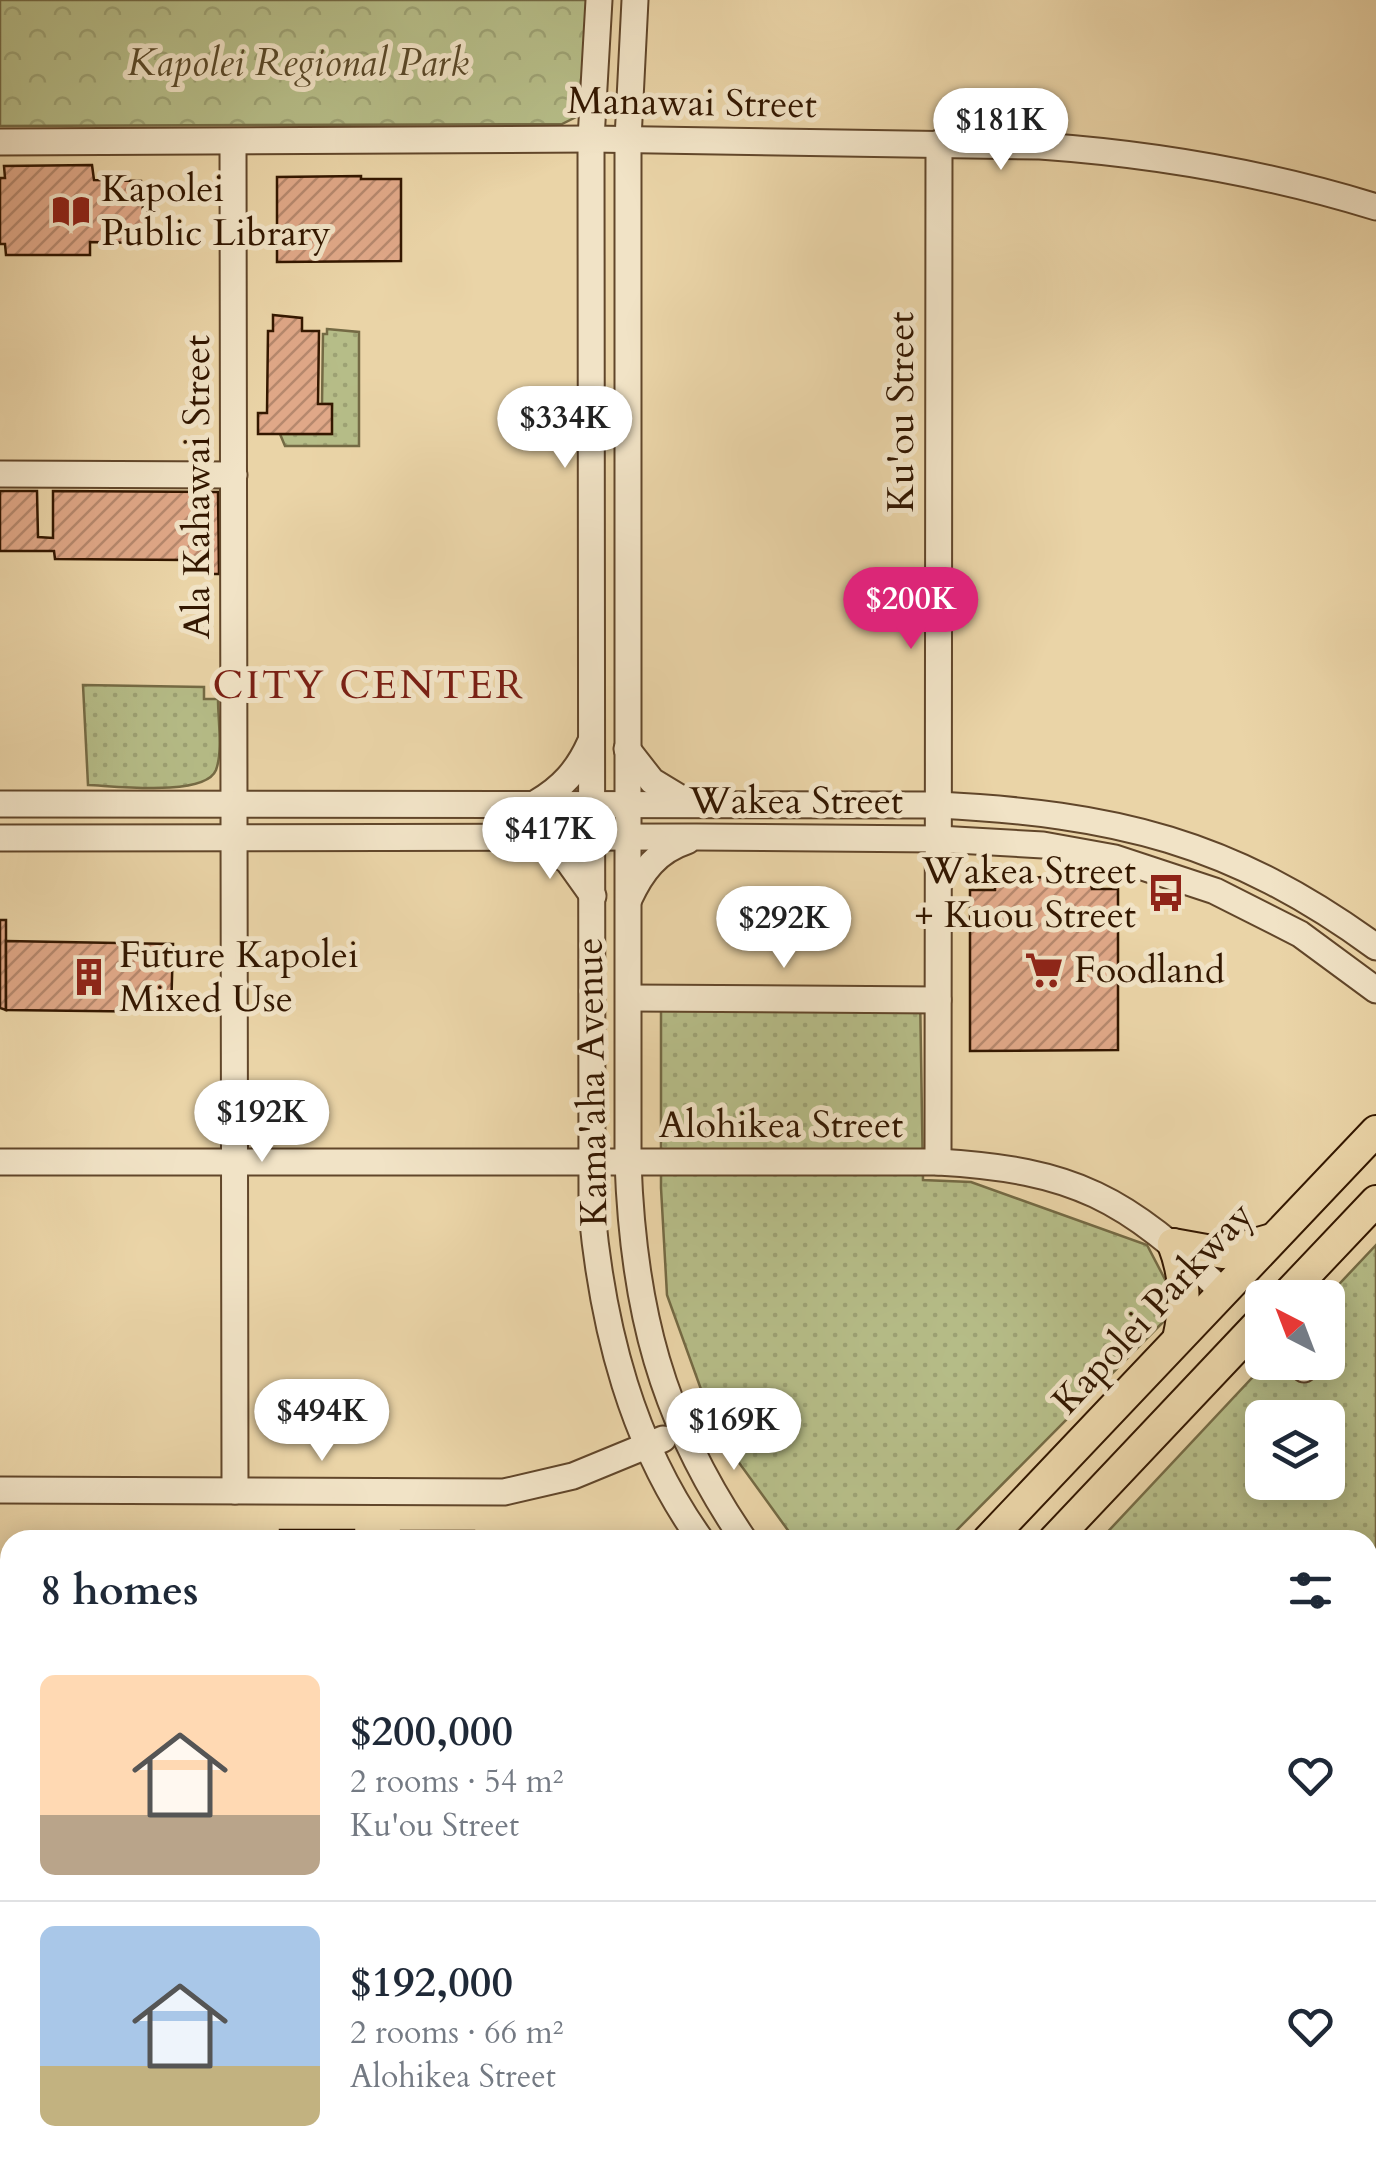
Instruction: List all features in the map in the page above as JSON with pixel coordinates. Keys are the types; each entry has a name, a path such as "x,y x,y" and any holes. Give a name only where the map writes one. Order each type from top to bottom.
{"main road":[{"name":"Kapolei Parkway","path":"997,1530 1376,1131"},
{"path":"1301,1280 1376,1201"},
{"path":"1173,1244 1223,1254 1275,1237"},
{"path":"1173,1244 1185,1293 1178,1339"},
{"path":"1223,1292 1245,1311"},
{"path":"1064,1530 1245,1342"}],"street":[{"name":"Kama'aha Avenue","path":"599,0 592,139 594,1230 607,1322 622,1378 648,1446 670,1492 695,1530"},
{"name":"Kama'aha Avenue","path":"635,0 628,139 631,1241 644,1319 682,1432 704,1478 738,1530"},
{"name":"Manawai Street","path":"0,142 628,139 1040,146 1162,158 1282,181 1376,207"},
{"name":"Ala Kahawai Street","path":"233,142 235,1492"},
{"name":"Ku'ou Street","path":"938,143 938,1162"},
{"path":"0,474 234,475"},
{"path":"536,803 568,780 582,762 592,738"},
{"path":"628,749 652,782 689,803"},
{"name":"Wakea Street","path":"0,804 689,803 938,805 1047,812 1120,824 1176,840 1273,883 1323,910 1376,947"},
{"path":"628,903 652,860 669,847 696,837"},
{"name":"Wakea Street","path":"0,838 696,837 1000,841 1084,851 1186,880 1244,904 1300,934 1376,990"},
{"path":"534,838 568,861 593,896"},
{"path":"629,998 938,1000"},
{"name":"Alohikea Street","path":"0,1162 938,1162 1016,1169 1072,1183 1124,1208 1173,1244 1223,1292"},
{"path":"0,1490 504,1492 573,1476 682,1432"}],"green space":[{"name":"Kapolei Regional Park","path":"0,0 597,0 584,113 562,124 0,126"},
{"path":"327,329 359,332 359,446 285,446 280,434 331,434 332,404 322,404 323,334 327,334"},
{"path":"83,685 204,687 204,699 218,699 220,745 216,770 195,784 178,787 88,785"},
{"path":"920,992 923,1180 971,1182 1147,1245 1179,1306 957,1530 788,1530 716,1431 667,1295 661,1188 661,1004"},
{"path":"1376,1245 1376,1530 1109,1530 1250,1380 1345,1380 1343,1280"}],"building":[{"name":"Kapolei Public Library","path":"92,165 94,180 141,181 145,243 90,242 90,255 6,255 5,244 0,244 0,178 5,178 4,166"},
{"path":"277,177 401,179 401,261 277,262"},
{"path":"273,315 302,318 302,331 319,331 318,404 332,404 332,434 258,434 258,413 267,413 268,331 273,331"},
{"path":"0,491 37,491 38,537 53,538 53,491 218,492 219,574 189,574 188,560 55,559 54,551 0,551"},
{"name":"Foodland","path":"1042,877 1075,880 1091,885 1092,889 1118,889 1118,1050 970,1051 970,890 995,890 995,886 1011,881"},
{"path":"0,920 6,920 6,1010 0,1008"},
{"name":"Future Kapolei Mixed Use","path":"6,941 173,944 171,1012 6,1010"}],"place":[{"name":"Kapolei Public Library","path":"71,211"},
{"name":"Wakea Street + Kuou Street","path":"1166,893"},
{"name":"Foodland","path":"1044,970"},
{"name":"Future Kapolei Mixed Use","path":"89,977"}],"district":[{"name":"CITY CENTER","path":"369,685"}]}
